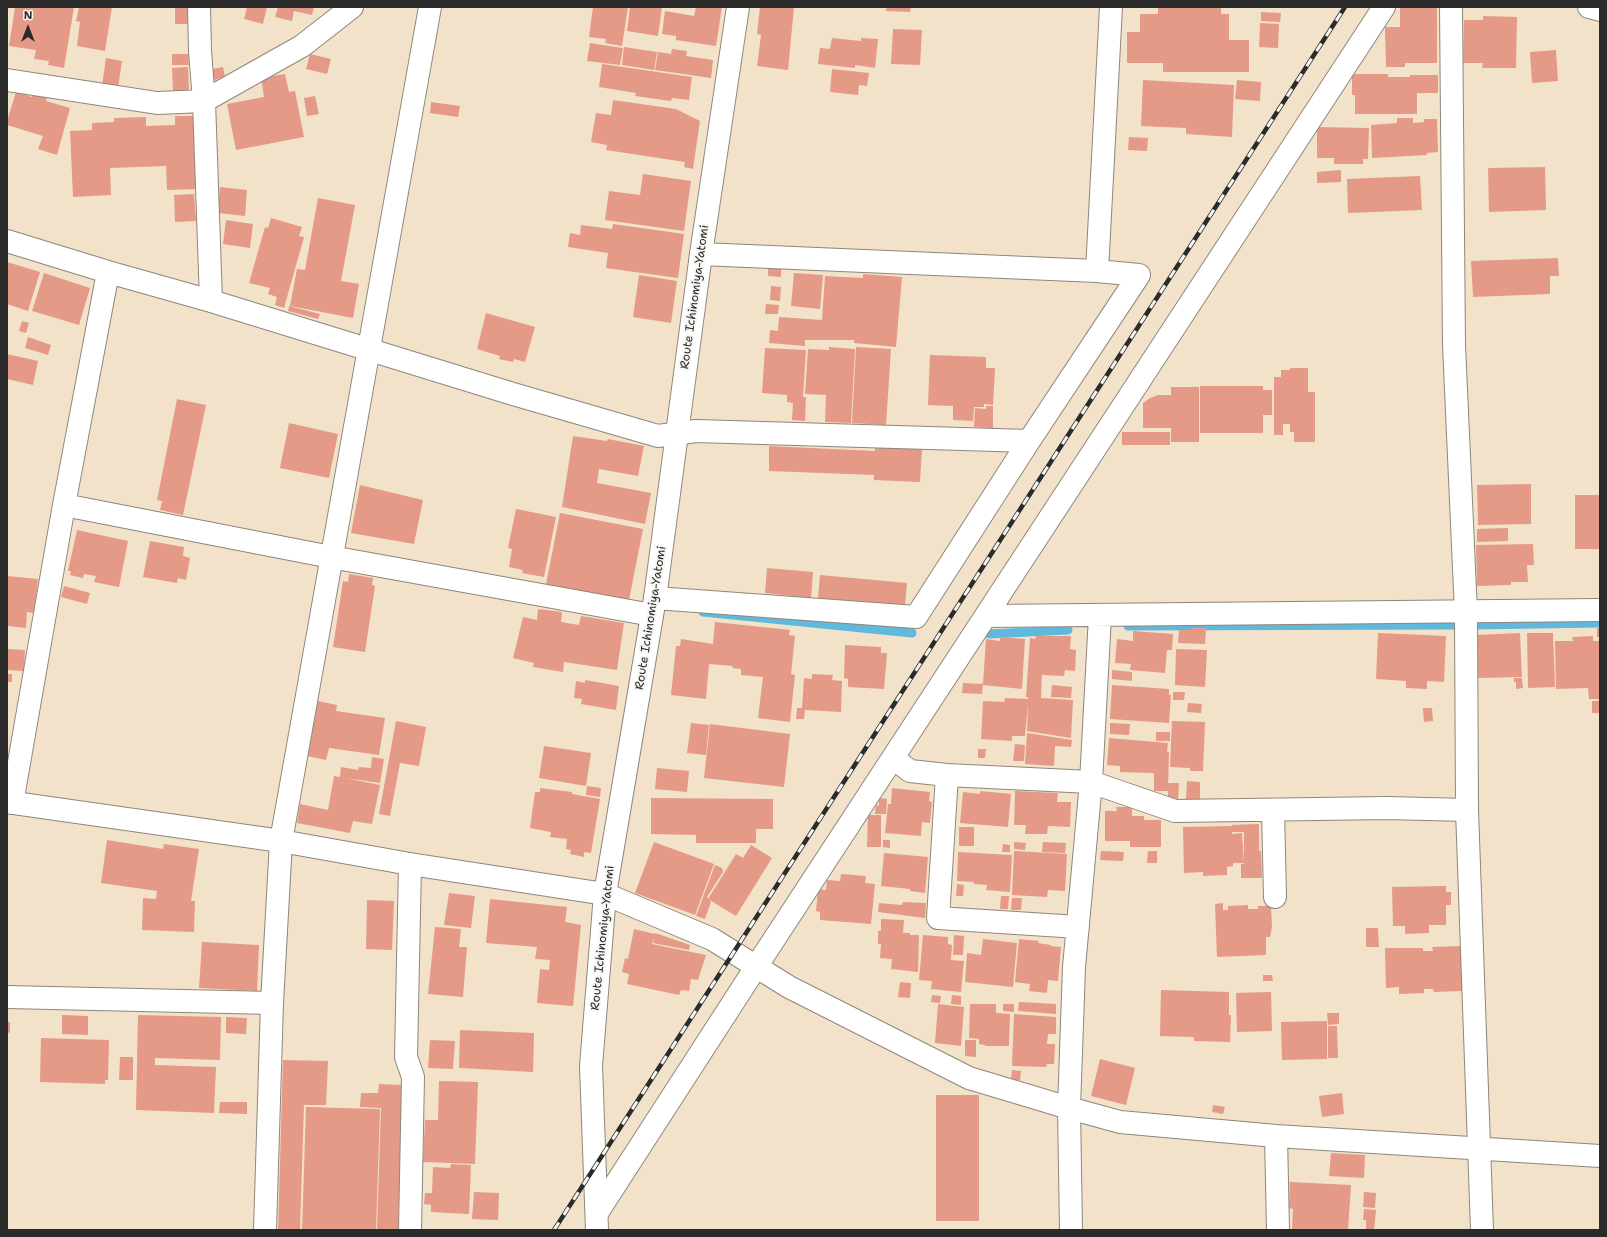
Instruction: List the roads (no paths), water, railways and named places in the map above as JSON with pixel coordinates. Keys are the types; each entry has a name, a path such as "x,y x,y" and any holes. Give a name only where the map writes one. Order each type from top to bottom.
{"street":[{"path":"199,7 211,301"},
{"path":"7,80 157,103 204,101 302,46 352,7"},
{"path":"265,1230 272,1003 281,841 430,7"},
{"name":"Route Ichinomiya-Yatomi","path":"597,1222 591,1066 605,894 654,606 701,254 738,7"},
{"path":"1097,271 1110,7"},
{"path":"597,1222 756,967 1384,7"},
{"path":"1451,7 1454,345 1466,613 1467,810 1482,1230"},
{"path":"1589,7 1600,10"},
{"path":"7,241 108,272 211,301 513,394 658,436 696,431 1029,441"},
{"path":"64,505 331,557 654,606 916,617 1029,441 1139,275 1097,271 701,254"},
{"path":"108,272 9,803 281,841 410,864 605,894 712,940 788,987 968,1078 1120,1122 1276,1136 1600,1156"},
{"path":"986,616 1466,613 1600,610"},
{"path":"1070,1230 1069,1108 1074,967 1091,782 1100,616"},
{"path":"893,758 910,771 947,775 1091,782 1175,811 1387,808 1467,810"},
{"path":"947,775 938,918 1078,927"},
{"path":"1274,810 1275,898"},
{"path":"410,864 406,1057 414,1077 410,1230"},
{"path":"7,997 272,1003"},
{"path":"1276,1136 1278,1230"}],"waterway":[{"path":"703,612 912,633"},
{"path":"1474,625 1600,623"},
{"path":"1128,626 1456,625"},
{"path":"989,634 1068,630"}],"railway":[{"path":"554,1230 1345,7"}]}
